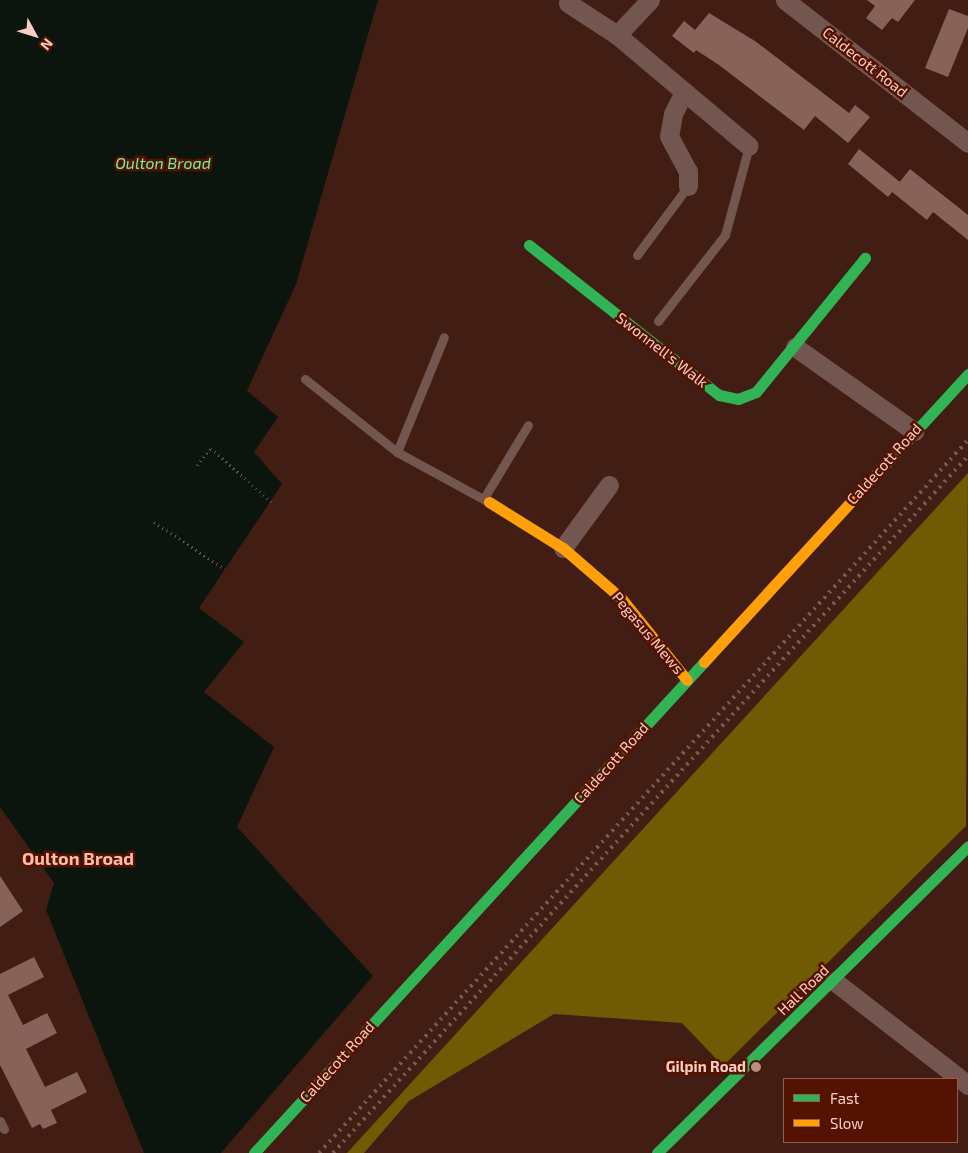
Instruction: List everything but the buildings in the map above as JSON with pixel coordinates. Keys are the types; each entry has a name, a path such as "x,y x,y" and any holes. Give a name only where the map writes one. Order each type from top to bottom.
{"street":[{"path":"617,35 650,0"},
{"name":"Caldecott Road","path":"785,0 964,132"},
{"path":"568,2 617,35 683,94 749,146"},
{"path":"683,94 673,114 669,136 688,171 688,186"},
{"name":"Swonnell's Walk","path":"528,245 719,395 738,399 756,392 865,258"},
{"path":"795,346 914,431"},
{"name":"Caldecott Road","path":"254,1153 968,374"},
{"path":"563,548 609,485"},
{"name":"Pegasus Mews","path":"487,500 563,548 621,598 687,680"},
{"name":"Hall Road","path":"657,1153 834,981 968,846"},
{"path":"834,981 968,1085"}],"lane":[{"path":"658,321 725,235 749,146"},
{"path":"637,255 688,186"},
{"path":"397,452 444,337"},
{"path":"305,379 397,452 487,500 528,425"}],"path":[{"path":"197,465 211,448 271,502"},
{"path":"154,522 226,569"}],"shaded area":[{"path":"968,473 966,826 723,1066 682,1023 554,1014 409,1101 364,1153 347,1153"}],"water":[{"name":"Oulton Broad","path":"0,0 378,0 296,284 247,391 278,417 254,452 282,484 199,608 244,642 204,692 274,747 237,827 373,976 221,1153 144,1153 46,910 54,883 0,807"}],"railway":[{"path":"319,1153 968,440"},
{"path":"333,1153 968,456"}],"traffic: fast":[{"path":"529,245 719,395 738,399 756,392 865,258"},
{"path":"870,481 968,374"},
{"path":"254,1153 704,662"},
{"path":"657,1153 968,846"}],"traffic: slow":[{"path":"704,662 870,481"},
{"path":"489,502 563,548 621,598 687,680"}],"place":[{"name":"Gilpin Road","path":"756,1067"}],"district":[{"name":"Oulton Broad","path":"78,858"}]}
